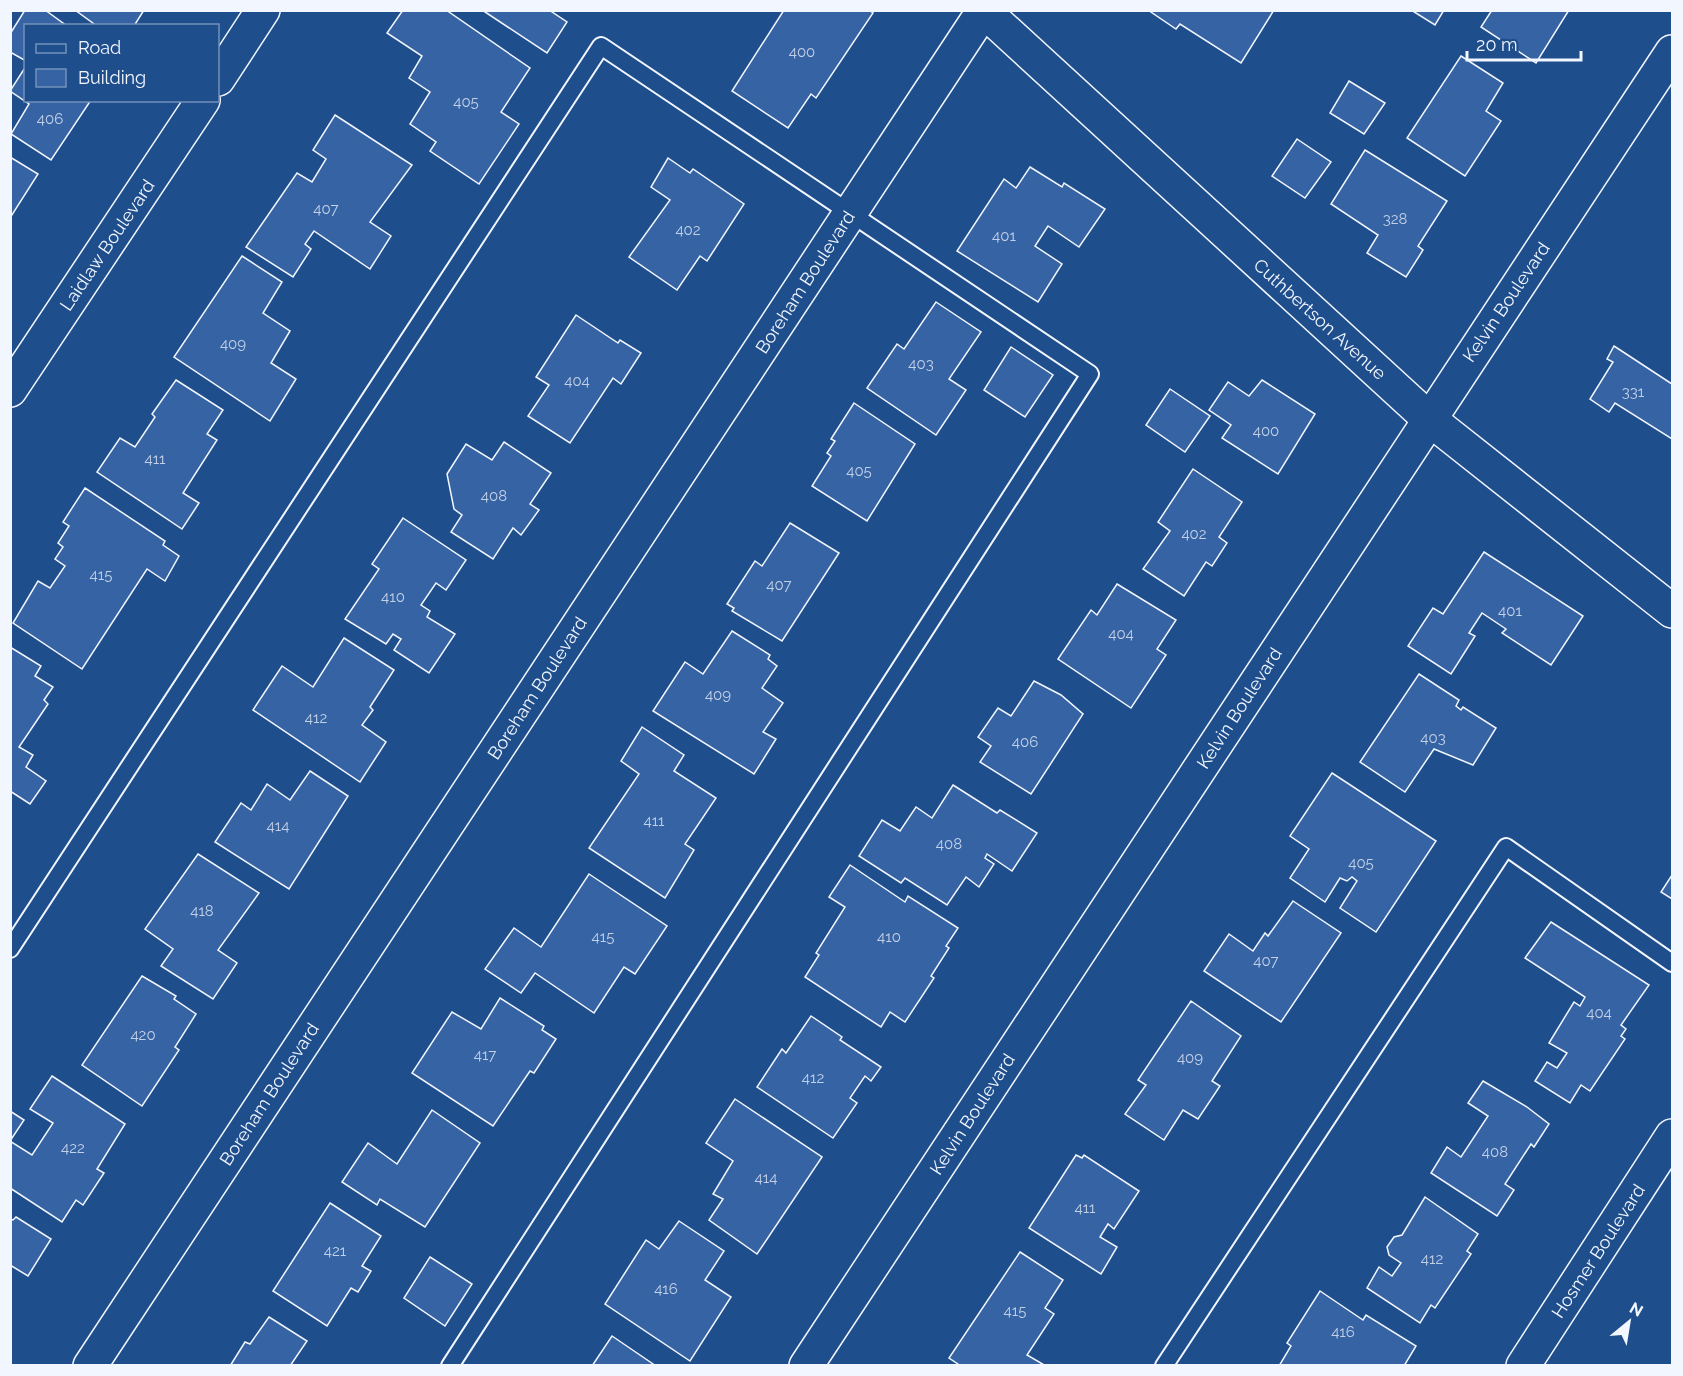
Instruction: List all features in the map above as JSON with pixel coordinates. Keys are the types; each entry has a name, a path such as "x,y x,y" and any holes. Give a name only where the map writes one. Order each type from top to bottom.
{"street":[{"path":"219,77 263,10"},
{"name":"Boreham Boulevard","path":"90,1365 984,11"},
{"name":"Cuthbertson Avenue","path":"984,11 1428,418 1672,611"},
{"name":"Kelvin Boulevard","path":"806,1365 1428,418 1672,52"},
{"name":"Laidlaw Boulevard","path":"10,390 202,102"},
{"name":"Hosmer Boulevard","path":"1523,1365 1672,1136"}],"lane":[{"path":"10,949 601,46 1090,374 450,1365"},
{"path":"1164,1365 1506,847 1672,963"}],"building":[{"path":"25,10 45,10 64,24 24,24 24,60 10,52 10,34"},
{"path":"75,10 144,10 135,24 94,24"},
{"path":"403,10 446,10 530,68 501,112 519,124 479,184 430,151 436,142 410,124 430,92 409,78 422,56 387,33"},
{"path":"482,10 549,10 567,22 547,53"},
{"path":"784,10 869,10 873,13 816,98 811,94 788,128 732,91"},
{"path":"1148,10 1274,10 1241,63 1180,24 1176,29"},
{"path":"1411,10 1444,10 1435,25"},
{"path":"1492,10 1569,10 1536,63 1481,27"},
{"path":"1461,56 1503,83 1486,111 1501,121 1465,176 1407,138"},
{"path":"24,69 24,101 10,91"},
{"path":"1349,81 1385,103 1364,134 1330,113"},
{"path":"26,102 90,102 51,160 11,134 29,104"},
{"path":"335,115 412,165 370,222 391,236 370,269 314,231 305,244 311,249 293,277 246,247 297,173 312,182 326,159 313,150"},
{"path":"1297,139 1331,162 1305,198 1272,176"},
{"path":"1365,150 1447,201 1418,246 1423,250 1406,277 1367,253 1378,235 1331,204"},
{"path":"10,157 38,174 10,218"},
{"path":"668,158 690,173 693,169 744,204 707,261 700,256 677,290 629,257 670,200 651,187"},
{"path":"1030,167 1062,187 1064,183 1105,209 1079,247 1048,226 1035,246 1062,264 1038,302 957,251 1004,179 1016,188"},
{"path":"242,256 282,282 263,313 290,331 271,363 296,379 270,421 174,357"},
{"path":"936,302 981,332 949,379 966,390 936,435 867,388 897,344 904,349"},
{"path":"576,315 618,343 620,340 641,353 621,384 613,378 570,443 528,416 549,385 536,377"},
{"path":"1614,346 1672,384 1672,439 1615,403 1609,412 1590,399 1613,362 1607,359"},
{"path":"1011,347 1053,375 1025,417 984,390"},
{"path":"176,380 223,410 207,434 217,440 183,493 199,503 182,529 97,472 120,438 135,447 155,417 152,414"},
{"path":"1262,380 1315,414 1278,474 1222,438 1231,425 1209,410 1228,382 1249,396"},
{"path":"1170,389 1210,416 1185,452 1146,425"},
{"path":"854,403 915,444 867,521 812,486 831,456 827,453 835,441 831,439"},
{"path":"504,442 551,473 530,504 539,510 521,535 513,528 493,559 451,532 462,515 454,509 447,474 466,444 492,460"},
{"path":"1193,469 1242,502 1219,537 1227,543 1212,566 1206,562 1184,596 1143,569 1170,531 1158,522"},
{"path":"85,488 165,541 163,545 179,556 165,581 147,569 82,669 13,623 38,581 50,588 65,566 55,559 63,547 58,543 69,526 63,522"},
{"path":"403,518 466,560 446,590 436,583 421,605 430,611 427,617 455,634 429,673 394,650 401,639 393,634 386,644 345,619 379,569 372,564"},
{"path":"790,523 839,553 782,641 732,611 734,608 727,604 755,561 762,566"},
{"path":"1484,552 1583,616 1551,665 1502,633 1506,629 1482,613 1469,633 1475,636 1451,674 1408,646 1433,608 1443,614"},
{"path":"1117,584 1176,620 1157,649 1166,655 1131,708 1058,659 1091,610 1097,615"},
{"path":"732,631 770,655 768,659 777,666 762,688 783,703 763,732 776,739 754,774 653,711 685,662 703,674"},
{"path":"344,638 394,670 370,707 373,710 362,725 386,742 360,782 253,710 282,666 313,687"},
{"path":"10,647 41,666 35,676 53,687 44,700 48,704 19,747 33,755 26,767 46,781 30,804 10,791"},
{"path":"1419,674 1459,700 1456,706 1461,710 1463,707 1496,728 1473,765 1434,749 1405,792 1360,762"},
{"path":"1034,681 1061,695 1083,714 1031,794 980,762 991,746 978,737 998,708 1011,716"},
{"path":"642,727 684,755 674,771 716,798 685,844 694,850 665,898 589,848 639,774 621,761"},
{"path":"310,771 348,796 289,889 215,842 241,803 251,810 267,784 290,800"},
{"path":"1332,773 1436,841 1376,932 1340,908 1357,881 1352,877 1347,881 1340,878 1325,902 1290,878 1309,849 1290,836"},
{"path":"953,785 997,813 1000,810 1037,833 1012,871 987,854 985,858 994,864 979,887 966,877 947,905 905,878 901,883 859,856 882,820 900,831 916,807 932,818"},
{"path":"198,854 259,893 218,950 237,963 213,999 161,966 173,949 145,929"},
{"path":"850,865 905,902 908,896 958,928 946,946 949,948 931,976 934,978 905,1022 890,1012 881,1027 805,977 819,955 816,953 845,907 829,897"},
{"path":"589,874 667,926 635,974 624,967 594,1013 535,973 521,993 485,969 514,928 541,947"},
{"path":"1672,875 1672,899 1661,892"},
{"path":"1293,901 1341,933 1281,1022 1204,971 1229,934 1253,951 1265,933 1268,936"},
{"path":"1551,922 1649,985 1621,1025 1626,1029 1621,1036 1625,1039 1590,1091 1581,1085 1570,1103 1535,1081 1547,1062 1557,1068 1567,1053 1549,1043 1574,1002 1580,1006 1585,997 1525,958"},
{"path":"142,976 176,996 174,999 196,1014 175,1047 179,1050 142,1106 82,1065"},
{"path":"500,998 544,1026 542,1030 556,1039 534,1073 530,1071 493,1126 412,1073 452,1012 481,1029"},
{"path":"1191,1001 1241,1036 1212,1081 1220,1086 1198,1119 1183,1110 1164,1140 1125,1114 1146,1085 1138,1080"},
{"path":"811,1016 842,1037 840,1040 881,1067 871,1081 865,1076 850,1098 857,1103 833,1138 757,1087 782,1049 786,1053"},
{"path":"52,1076 125,1124 97,1169 104,1173 83,1205 76,1200 62,1222 10,1188 10,1141 32,1155 53,1123 30,1109"},
{"path":"1483,1081 1527,1107 1549,1124 1534,1147 1531,1144 1505,1184 1514,1190 1497,1216 1431,1173 1447,1147 1461,1157 1488,1116 1468,1103"},
{"path":"735,1099 822,1157 757,1254 709,1220 723,1199 713,1194 733,1161 706,1143"},
{"path":"432,1110 480,1143 425,1227 380,1199 377,1205 342,1182 368,1143 397,1164"},
{"path":"10,1111 24,1120 10,1141"},
{"path":"1076,1155 1082,1158 1084,1155 1139,1191 1114,1229 1108,1224 1100,1237 1117,1247 1101,1274 1029,1228"},
{"path":"1425,1197 1478,1234 1467,1251 1471,1254 1435,1308 1431,1305 1420,1323 1367,1288 1379,1267 1392,1276 1401,1263 1389,1255 1387,1247 1394,1237 1402,1235"},
{"path":"330,1203 381,1236 362,1266 371,1271 358,1292 351,1288 327,1326 273,1291"},
{"path":"16,1217 51,1239 28,1276 10,1265 10,1219 13,1220"},
{"path":"679,1221 724,1251 705,1280 731,1297 690,1361 605,1304 646,1240 659,1249"},
{"path":"1020,1252 1063,1280 1045,1308 1054,1314 1027,1355 1046,1366 961,1366 949,1358"},
{"path":"430,1257 472,1284 445,1326 404,1298"},
{"path":"1320,1291 1363,1320 1366,1315 1416,1346 1404,1366 1279,1366 1291,1346 1287,1343"},
{"path":"269,1317 307,1341 290,1366 230,1366 245,1342 250,1344"},
{"path":"612,1336 656,1366 592,1366"}]}
